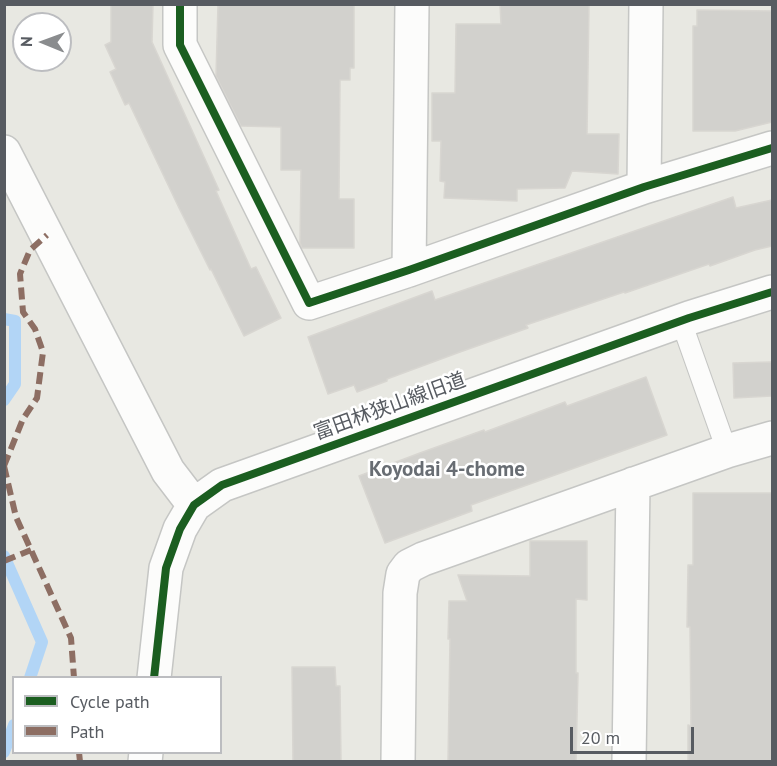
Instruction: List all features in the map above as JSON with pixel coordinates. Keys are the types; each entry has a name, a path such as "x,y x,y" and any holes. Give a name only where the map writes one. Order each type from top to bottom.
{"street":[{"path":"180,4 180,45 309,303 644,187 772,148"},
{"path":"409,270 412,4"},
{"path":"644,187 646,4"},
{"path":"4,152 168,471 194,505"},
{"name":"富田林狭山線旧道","path":"154,676 166,568 180,529 194,505 222,485 681,321 772,292"},
{"path":"398,762 400,593 403,574 409,566 633,484 772,438"},
{"path":"629,762 633,484"}],"lane":[{"path":"681,321 727,451"}],"building":[{"path":"111,4 153,4 152,42 219,190 216,191 251,269 256,267 281,318 244,336 129,103 125,105 110,72 116,69 105,45 111,42"},
{"path":"218,4 354,4 354,68 350,68 350,80 340,80 339,199 354,199 354,248 302,248 300,243 301,170 281,170 281,127 241,126 216,76"},
{"path":"500,4 589,4 587,134 619,134 618,174 572,171 565,188 517,189 517,201 444,198 445,182 440,181 441,141 432,141 432,93 455,93 456,24 501,24"},
{"path":"697,10 772,11 772,122 735,131 693,131 693,26 697,26"},
{"path":"733,197 736,208 772,200 772,246 710,266 709,264 526,325 528,328 357,392 354,385 328,394 308,337 432,291 435,300"},
{"path":"772,362 772,396 734,398 733,363"},
{"path":"646,377 667,435 471,505 472,511 385,543 359,476 565,402 567,406"},
{"path":"693,493 772,493 772,762 688,762 688,725 691,726 690,627 687,627 688,565 693,565"},
{"path":"530,541 587,541 587,600 576,599 576,673 578,673 576,762 448,762 449,601 467,601 458,575 530,576"},
{"path":"292,667 335,667 336,686 340,686 341,762 293,762"}],"waterway":[{"path":"4,319 15,321 15,384 4,400"},
{"path":"4,556 42,642 31,676"},
{"path":"4,752 12,730"}],"marked path":[{"path":"4,466 23,419 37,398 43,352 35,329 23,312 20,274 30,250 47,235"},
{"path":"4,466 16,517 71,638 74,676"},
{"path":"4,561 31,550"},
{"path":"79,754 80,762"}],"cycle path":[{"path":"180,4 180,45 309,303 644,187 772,148"},
{"path":"154,676 166,568 180,529 194,505 222,485 689,318 772,292"}],"district":[{"name":"Koyodai 4-chome","path":"447,470"}]}
